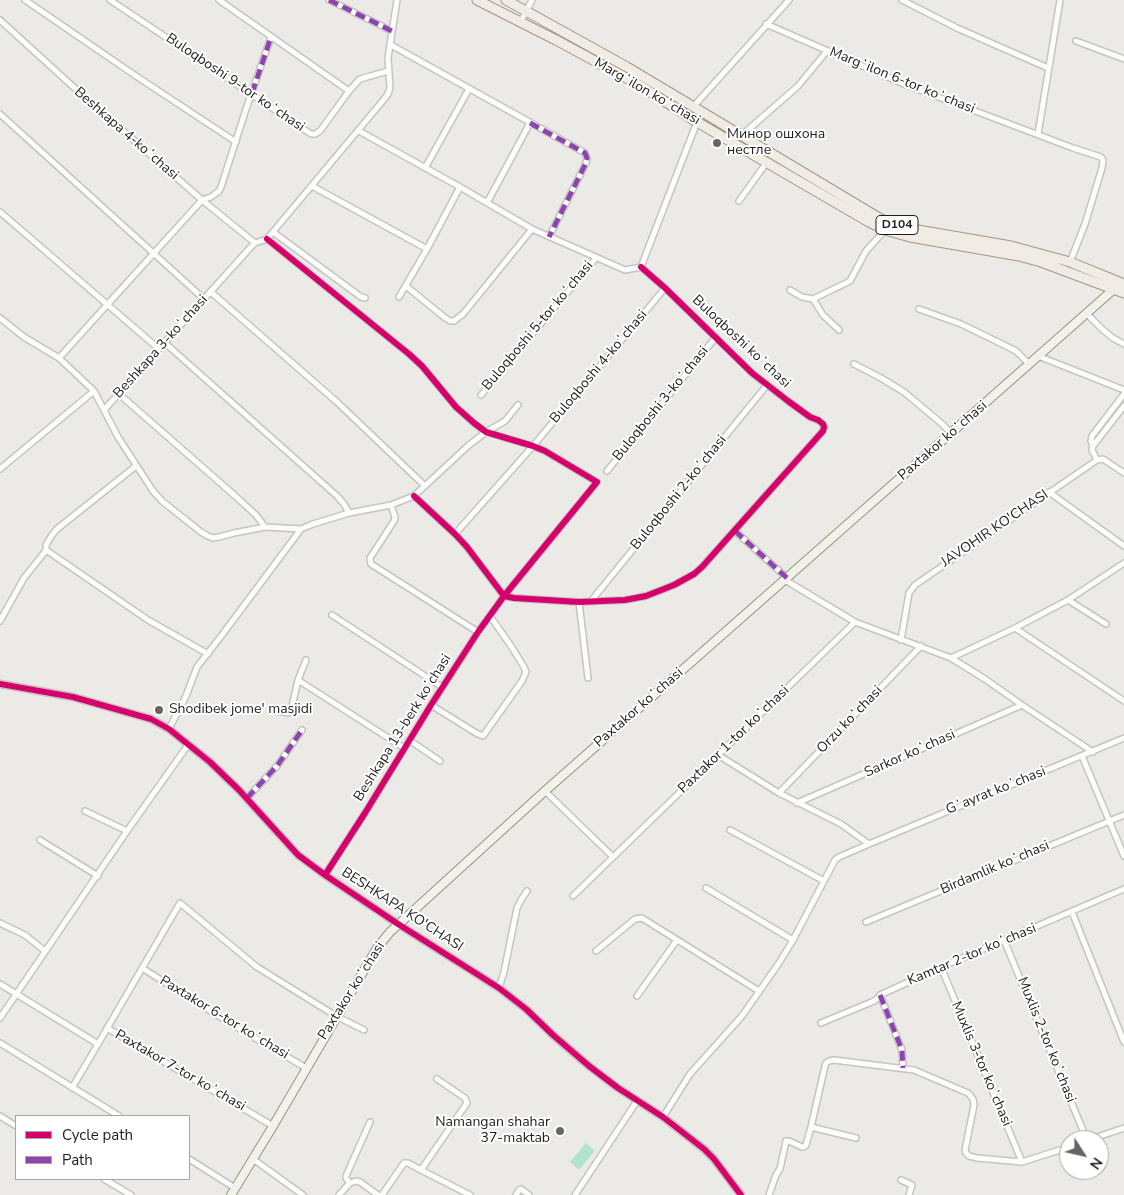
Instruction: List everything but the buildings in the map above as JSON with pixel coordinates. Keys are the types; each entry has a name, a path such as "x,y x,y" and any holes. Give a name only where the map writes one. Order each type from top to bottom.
{"main road":[{"name":"Margʻilon koʻchasi","path":"477,0 641,86 697,122 884,230 910,237 1019,256 1064,271 1119,285"},
{"name":"Margʻilon koʻchasi","path":"506,0 627,67 881,219 918,230 1011,246 1070,262 1119,285 1124,293"},
{"name":"Paxtakor koʻchasi","path":"233,1191 377,948 390,932 545,791 1119,285"}],"street":[{"path":"25,0 236,142"},
{"name":"Buloqboshi 9-tor koʻchasi","path":"110,0 311,134 320,131 349,91"},
{"path":"219,0 349,91 360,79 388,71"},
{"path":"329,0 392,31"},
{"path":"397,0 388,58 390,82 388,94 267,239 409,354 422,366 456,407 474,423 486,432 533,446"},
{"path":"520,23 532,0"},
{"path":"693,107 789,0"},
{"path":"902,0 957,28 1048,68"},
{"path":"1038,134 1060,0"},
{"name":"Beshkapa 4-koʻchasi","path":"0,20 202,200 255,243"},
{"name":"Margʻilon 6-tor koʻchasi","path":"766,24 904,84 1101,157 1103,160 1102,168 1085,224 1070,262"},
{"path":"59,358 202,200 211,197 219,191 271,37"},
{"path":"1076,41 1124,59"},
{"path":"391,45 584,153 587,158 586,163 549,237"},
{"path":"742,136 798,86 827,51"},
{"path":"425,168 469,89"},
{"path":"0,114 204,299"},
{"path":"359,131 532,229 626,270 641,267 697,122"},
{"path":"487,203 530,124"},
{"path":"739,201 766,162"},
{"path":"312,186 427,249"},
{"path":"400,297 460,187"},
{"path":"0,212 159,349"},
{"path":"406,286 444,318 454,321 463,314 532,229"},
{"path":"790,290 802,297 813,299 850,281 866,251 884,230"},
{"path":"273,232 361,297 365,298"},
{"name":"Beshkapa 3-koʻchasi","path":"267,239 255,243 104,410 118,437 148,485 162,501 208,536 219,538 265,527 302,529 313,524 391,504 414,496 468,445 505,421 518,405"},
{"name":"Buloqboshi 5-tor koʻchasi","path":"481,395 596,258"},
{"name":"Buloqboshi koʻchasi","path":"641,267 752,373 810,417 820,422 824,427 823,431 735,531"},
{"name":"Buloqboshi 4-koʻchasi","path":"455,534 533,446 665,288"},
{"path":"211,292 336,402 426,486"},
{"path":"813,299 823,315 839,330"},
{"path":"919,309 961,324 1000,343 1016,351 1029,364"},
{"path":"1086,313 1113,338 1124,344"},
{"path":"0,318 24,337 59,358 94,391 104,410"},
{"name":"Buloqboshi 3-koʻchasi","path":"607,471 716,337"},
{"path":"165,343 337,496 349,514"},
{"path":"1038,356 1124,392 1092,436 1091,441 1092,450 1097,460 1103,459 1124,473"},
{"path":"854,364 904,392 951,433"},
{"name":"Buloqboshi 2-koʻchasi","path":"591,601 767,385"},
{"path":"0,470 94,391"},
{"path":"119,394 233,494 256,515 265,527"},
{"path":"1093,446 1124,406"},
{"name":"Beshkapa 13-berk koʼchasi","path":"325,875 478,632 504,596 597,482 545,451 533,446"},
{"name":"JAVOHIR KO'CHASI","path":"901,640 910,593 915,585 1097,460"},
{"path":"0,622 24,578 46,550 48,541 57,529 136,466"},
{"path":"1049,492 1124,546"},
{"path":"414,496 467,547 504,596 514,598 579,602 625,600 646,596 674,585 694,574 735,531 786,579 855,622 952,658 1093,752"},
{"path":"391,504 395,517 394,521 370,558 371,564 478,632"},
{"path":"169,729 186,696 197,667 302,529"},
{"path":"46,550 148,620 208,654"},
{"path":"952,658 1068,600 1121,569 1124,563"},
{"path":"1068,600 1106,624"},
{"path":"579,602 588,678"},
{"name":"Beshkapa 13-berk koʼchasi","path":"332,615 442,688"},
{"name":"Beshkapa 13-berk koʼchasi","path":"431,705 483,736 522,681 526,672 524,667 490,616"},
{"name":"Paxtakor 1-tor koʻchasi","path":"573,896 855,622"},
{"path":"1015,628 1124,701"},
{"name":"Orzu koʻchasi","path":"778,793 921,646"},
{"path":"272,710 288,713 291,711 298,680 306,660"},
{"name":"Beshkapa 13-berk koʼchasi","path":"298,680 404,748"},
{"name":"BESHKAPA KO'CHASI","path":"0,684 73,697 151,719 169,729 210,762 247,798 298,854 325,875 498,988 526,1009 589,1066 637,1101 664,1117 704,1148 741,1195"},
{"name":"Sarkor koʻchasi","path":"797,803 1022,705"},
{"path":"247,798 277,766 302,730"},
{"name":"Gʻayrat koʻchasi","path":"664,1117 690,1074 742,1016 779,963 835,860 868,844 1124,738"},
{"name":"Beshkapa 13-berk koʼchasi","path":"409,740 440,761"},
{"path":"0,1018 188,744"},
{"path":"718,755 778,793 841,824 868,844"},
{"path":"1082,756 1124,856"},
{"path":"545,791 613,857"},
{"path":"85,811 128,831"},
{"name":"Birdamlik koʻchasi","path":"866,922 1124,815"},
{"path":"730,830 824,881"},
{"path":"40,840 98,876"},
{"path":"706,888 793,940"},
{"name":"Kamtar 2-tor koʻchasi","path":"821,1023 874,1001 880,995 941,967 1124,890"},
{"path":"498,988 504,972 517,908 527,891"},
{"path":"107,1028 180,903 257,967 336,1016 364,1030"},
{"path":"1072,912 1124,1042"},
{"path":"596,951 635,919 642,918 759,991"},
{"path":"0,924 25,935 46,952"},
{"path":"637,996 677,940"},
{"name":"Muxlis 2-tor koʻchasi","path":"1004,940 1084,1130"},
{"name":"Muxlis 3-tor koʻchasi","path":"941,967 1022,1162"},
{"name":"Paxtakor 6-tor koʻchasi","path":"142,968 306,1068"},
{"name":"Paxtakor 7-tor koʻchasi","path":"0,984 98,1044 107,1028 273,1126"},
{"path":"880,995 902,1050 902,1068"},
{"path":"0,1043 117,1115"},
{"path":"72,1088 98,1044"},
{"path":"769,1195 780,1169 786,1141 789,1140 802,1147 806,1145 826,1063 834,1060 914,1070 968,1093 973,1099 974,1106 965,1150 969,1156 1022,1162 1059,1150"},
{"path":"421,1170 467,1103 465,1098 437,1079"},
{"path":"575,1195 637,1101"},
{"path":"0,1116 15,1125"},
{"path":"350,1183 346,1176 370,1122"},
{"path":"811,1127 856,1138"},
{"path":"1109,1133 1124,1128"},
{"path":"253,1159 303,1195"},
{"path":"190,1160 233,1191"},
{"path":"340,1195 350,1183 356,1181 380,1195 404,1163 408,1163 470,1195"},
{"path":"106,1180 131,1195"},
{"path":"901,1180 912,1185 909,1195"},
{"path":"516,1195 521,1189 530,1195"}],"green space":[{"path":"586,1143 595,1151 579,1170 570,1162"}],"marked path":[{"path":"329,0 392,31"},
{"path":"252,93 271,37"},
{"path":"530,123 585,153 587,158 549,237"},
{"path":"735,531 787,578"},
{"path":"247,798 277,766 302,730"},
{"path":"880,995 902,1050 903,1068"}],"cycle path":[{"path":"267,239 409,354 422,366 456,407 486,432 545,451 597,482 504,596 478,632 325,875"},
{"path":"414,496 467,547 504,596 579,602 625,600 646,596 674,585 694,574 702,567 823,431 824,427 818,420 810,417 752,373 641,267"},
{"path":"0,684 73,697 151,719 169,729 210,762 239,790 298,855 398,924 499,988 526,1009 589,1066 618,1088 663,1117 704,1149 714,1159 741,1195"}],"place":[{"name":"Минор ошхона нестле","path":"717,143"},
{"name":"Shodibek jome' masjidi","path":"159,710"},
{"name":"Namangan shahar 37-maktab","path":"560,1131"}]}
